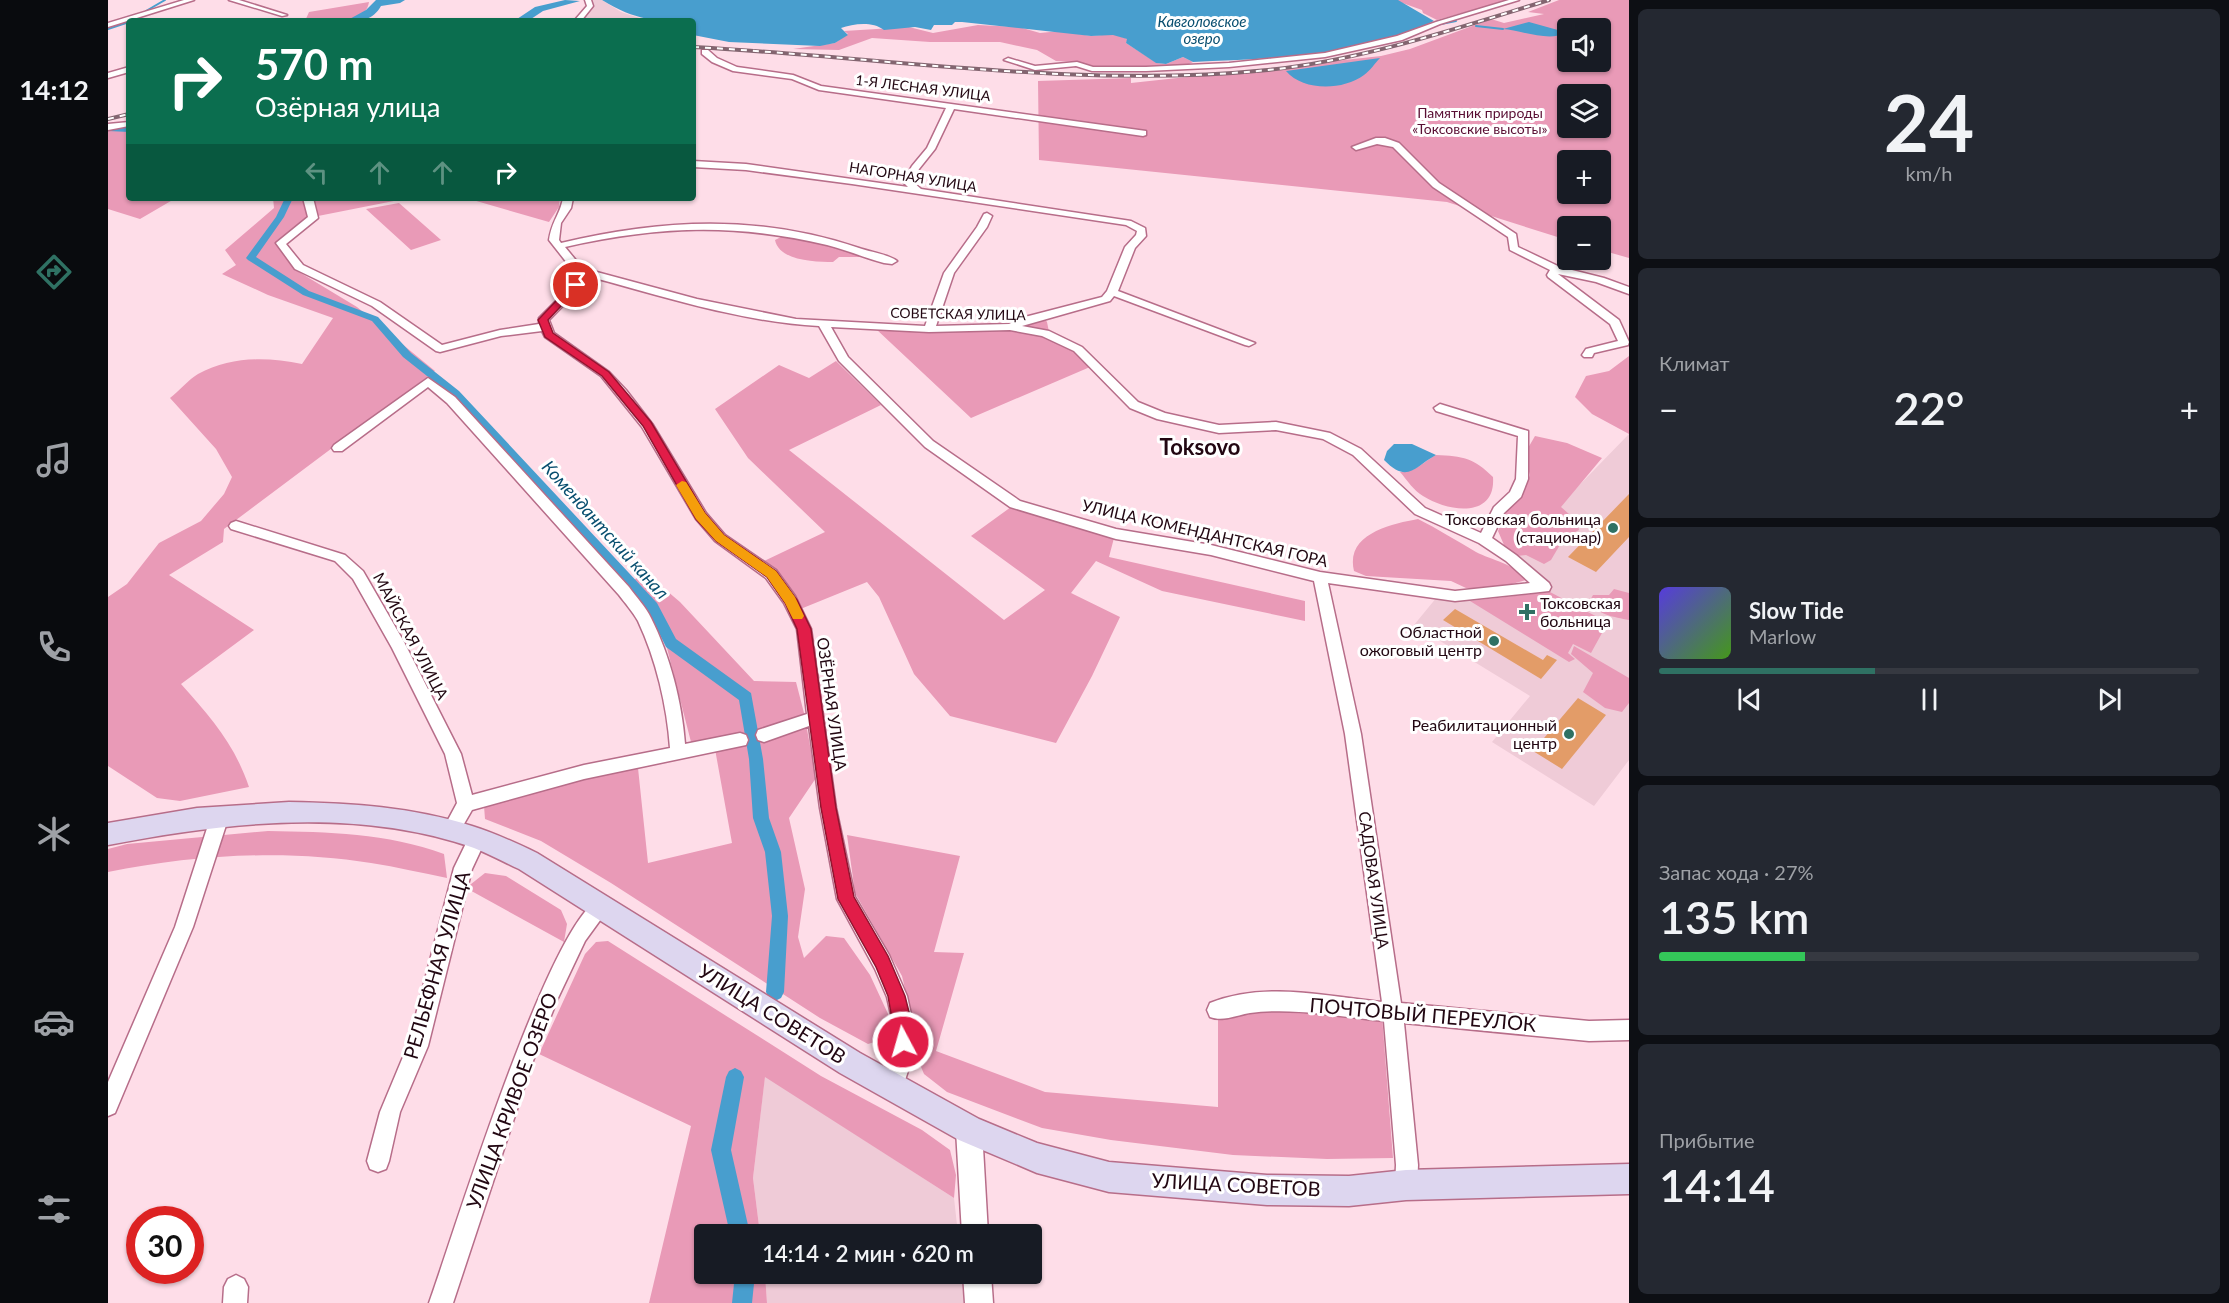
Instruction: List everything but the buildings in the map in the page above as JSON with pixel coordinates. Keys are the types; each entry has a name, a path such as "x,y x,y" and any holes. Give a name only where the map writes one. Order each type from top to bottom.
{"main road":[{"name":"УЛИЦА СОВЕТОВ","path":"108,834 152,825 220,816 267,814 368,816 409,822 477,839 528,861 600,908 893,1088 969,1130 1037,1158 1109,1177 1267,1190 1349,1191 1406,1185 1629,1179"}],"street":[{"path":"131,18 191,0"},
{"path":"232,0 284,15 278,18"},
{"path":"580,18 590,6 588,0"},
{"path":"1008,60 1035,68 1058,64 1077,64 1092,69 1194,67 1325,55 1399,38 1438,22 1516,0"},
{"path":"108,25 126,20"},
{"name":"1-Я ЛЕСНАЯ УЛИЦА","path":"705,52 712,59 733,70 794,77 819,88 1143,133"},
{"path":"108,76 126,70"},
{"path":"919,192 908,182 915,168 931,149 951,106"},
{"path":"108,127 126,124"},
{"path":"1356,147 1376,141 1396,145 1436,185 1513,237 1513,248 1556,269 1600,280 1629,291"},
{"name":"НАГОРНАЯ УЛИЦА","path":"696,164 746,167 1128,223 1142,230 1141,236 1130,247 1112,292"},
{"path":"309,201 314,218 281,243 299,267 376,304 440,349 500,333 545,327 543,320 552,308 589,273 575,266 554,240 556,223 566,208 567,201"},
{"path":"929,329 949,273 982,227 987,216"},
{"path":"559,246 596,237 661,227 715,225 833,243 892,261"},
{"path":"1556,269 1552,275 1615,322 1624,343 1590,351 1588,355"},
{"name":"СОВЕТСКАЯ УЛИЦА","path":"589,273 696,302 762,316 824,325 929,329 1010,327 1045,333 1078,349 1134,405 1161,416 1220,429 1276,426 1326,436 1357,452 1420,511 1484,540 1511,558 1544,587"},
{"path":"1010,327 1025,320 1106,299 1112,292 1248,343"},
{"name":"УЛИЦА КОМЕНДАНТСКАЯ ГОРА","path":"824,325 843,359 928,444 1015,504 1116,534 1211,550 1320,577 1455,596 1544,587"},
{"name":"ОЗЁРНАЯ УЛИЦА","path":"545,327 549,335 563,346 605,374 647,425 701,516 720,538 771,574 790,600 804,629 828,808 846,899 882,962 897,996 904,1028 903,1056 893,1088"},
{"path":"338,448 428,381 451,400 624,591 644,618 663,669 676,726 678,752"},
{"path":"1440,408 1524,434 1522,479 1516,494 1499,510 1484,540"},
{"name":"МАЙСКАЯ УЛИЦА","path":"236,526 340,558 358,575 399,646 453,754 465,804"},
{"name":"САДОВАЯ УЛИЦА","path":"1320,577 1353,734 1393,1012 1407,1165 1406,1185"},
{"path":"764,735 815,718"},
{"path":"451,831 465,804 584,772 740,740"},
{"path":"108,1106 185,922 211,851 220,816"},
{"name":"РЕЛЬЕФНАЯ УЛИЦА","path":"378,1161 390,1112 418,1046 463,868 477,839"},
{"name":"УЛИЦА КРИВОЕ ОЗЕРО","path":"441,1303 523,1061 550,993 578,935 600,908"},
{"name":"ПОЧТОВЫЙ ПЕРЕУЛОК","path":"1217,1010 1251,1004 1284,1002 1589,1031 1629,1030"},
{"path":"969,1130 974,1224"},
{"path":"978,1284 979,1303"}],"shaded area":[{"path":"591,0 602,0 621,12 639,18 582,18"},
{"name":"Токсовская больница","path":"1629,434 1629,760 1594,806 1492,742 1530,696 1414,625 1437,597 1463,600 1499,598 1552,590 1514,558 1525,541"},
{"path":"765,1076 954,1198 957,1224 759,1224 753,1178"},
{"path":"766,1284 962,1284 964,1303 767,1303"}],"green space":[{"path":"1394,0 1508,0 1437,20 1423,13 1422,10"},
{"name":"Памятник природы «Токсовские высоты»","path":"1559,0 1629,0 1629,258 1611,253 1611,216 1557,216 1557,237 1447,202 1039,160 1038,81 1131,78 1131,83 1381,56 1410,49 1491,19 1504,23 1544,14 1528,12"},
{"path":"369,2 366,10 355,18 306,18 309,12"},
{"path":"978,25 1019,27 1040,33 1060,31 1091,36 1113,34 1128,39 1126,43 1157,63 1166,64 1183,57 1193,62 1185,66 1096,68 1077,62 1056,61 1037,50 1000,42 930,42 872,38 839,50 793,49 835,43 848,34 844,31 909,27 933,33"},
{"path":"126,124 126,201 171,201 140,219 108,209 108,129"},
{"path":"273,201 306,201 310,218 276,244 294,269 357,307 435,371 224,529 223,542 169,575 254,630 181,684 229,744 249,787 180,801 157,798 108,766 108,597 127,584 159,543 201,521 224,494 232,477 216,449 170,398 198,374 223,364 262,359 302,364 333,318 268,295 222,274 236,265 225,250 274,208"},
{"path":"314,201 394,201 318,216"},
{"path":"476,201 560,201 559,207 549,222"},
{"path":"399,203 441,240 411,250 366,209"},
{"path":"781,237 832,245 861,257 839,257 833,262 799,259 783,252 778,247 775,240"},
{"path":"1044,318 1049,332 1075,350 1090,367 971,418 876,329 963,332 1009,330"},
{"path":"1629,356 1629,434 1592,414 1575,397 1586,376 1609,371"},
{"path":"836,361 881,405 789,450 1004,620 1045,590 971,536 1011,507 1114,538 1109,557 1305,601 1305,621 1162,591 1096,561 1071,593 1120,617 1056,743 950,716 914,674 879,597 867,582 798,610 760,563 825,532 748,458 715,409 779,365 809,378"},
{"path":"1535,436 1567,443 1602,458 1561,507 1577,521 1579,530 1564,538 1551,560 1544,564 1526,555 1517,556 1504,545 1498,531 1505,513 1520,498 1526,486 1530,475 1524,455"},
{"path":"1436,455 1468,459 1493,477 1492,491 1487,500 1479,506 1469,508 1445,506 1423,496 1400,472 1415,468"},
{"path":"1418,519 1476,552 1510,566 1526,580 1498,588 1466,588 1451,581 1366,576 1354,571 1353,558 1356,548 1363,540 1384,528"},
{"path":"646,573 680,602 754,681 796,682 816,778 789,818 805,889 798,937 804,958 826,936 844,938 870,975 889,1016 888,1038 868,1044 820,1018 611,883 541,841 485,819 484,806 585,778 638,768 648,863 732,843 713,738 691,742 656,605 632,581"},
{"path":"1614,589 1629,593 1629,620 1602,613 1589,602 1593,595 1609,595"},
{"path":"1550,592 1603,620 1602,633 1591,653 1573,644 1568,653 1575,659 1569,662 1470,601"},
{"path":"1574,646 1629,678 1629,703 1622,712 1605,708 1583,692 1593,673 1571,654"},
{"path":"268,831 357,835 423,847 444,854 447,878 338,859 272,855 173,861 108,872 108,849 127,844"},
{"path":"847,835 960,856 934,952 964,953 936,1051 1045,1092 1218,1107 1218,999 1279,994 1381,1003 1393,1158 1327,1159 1233,1155 1111,1140 1042,1128 947,1092 924,1074 916,1055 914,1027 902,976 855,893"},
{"path":"485,873 506,876 561,910 567,924 564,942 466,888"},
{"path":"608,941 821,1076 922,1130 950,1150 956,1175 954,1198 765,1077 753,1178 759,1224 694,1224 694,1284 766,1284 767,1303 649,1303 691,1126 539,1054 585,954 596,942"}],"water":[{"name":"Кавголовское озеро","path":"602,0 1398,0 1434,21 1377,42 1316,54 1193,62 1183,57 1166,64 1156,63 1126,43 1127,39 1113,35 1091,36 955,22 952,25 934,25 931,30 915,27 884,30 868,24 851,25 841,28 848,35 835,43 820,46 729,42 696,36 696,18 646,18 614,7"},
{"path":"1529,22 1557,30 1557,35 1544,36 1503,29"},
{"path":"1380,58 1364,75 1345,84 1334,86 1302,82 1293,78 1286,71"},
{"path":"1394,444 1412,444 1436,455 1411,471 1399,471 1384,460 1387,451"}],"waterway":[{"name":"Комендантский канал","path":"146,11 165,0"},
{"path":"359,18 370,12 377,3 400,0"},
{"path":"525,18 539,9 575,1"},
{"path":"1436,25 1456,21"},
{"name":"Комендантский канал","path":"108,29 126,23"},
{"path":"1476,26 1503,29"},
{"name":"Комендантский канал","path":"108,129 126,130"},
{"name":"Комендантский канал","path":"288,201 280,217 251,258 306,293 375,319 407,355 455,393 652,606 671,643 746,697 756,759 761,818 773,852 780,916 775,992"},
{"name":"Комендантский канал","path":"735,1077 721,1150 738,1224"},
{"name":"Комендантский канал","path":"742,1303 744,1284"}],"railway":[{"path":"696,47 1052,74 1196,75 1268,70 1339,59 1410,42 1549,0"},
{"path":"108,119 126,115"}],"slow traffic":[{"path":"682,485 701,516 720,538 771,574 790,600 798,616"}],"place":[{"name":"Токсовская больница (стационар)","path":"1613,528"},
{"name":"Токсовская больница","path":"1527,612"},
{"name":"Областной ожоговый центр","path":"1494,641"},
{"name":"Реабилитационный центр","path":"1569,734"}],"district":[{"name":"Toksovo","path":"1200,447"}],"route":[{"path":"576,285 543,320 549,335 605,374 622,393 647,425 669,459 684,491 701,516 720,538 771,574 790,600 804,629 828,808 846,899 882,962 897,996 904,1028 903,1042"}]}
